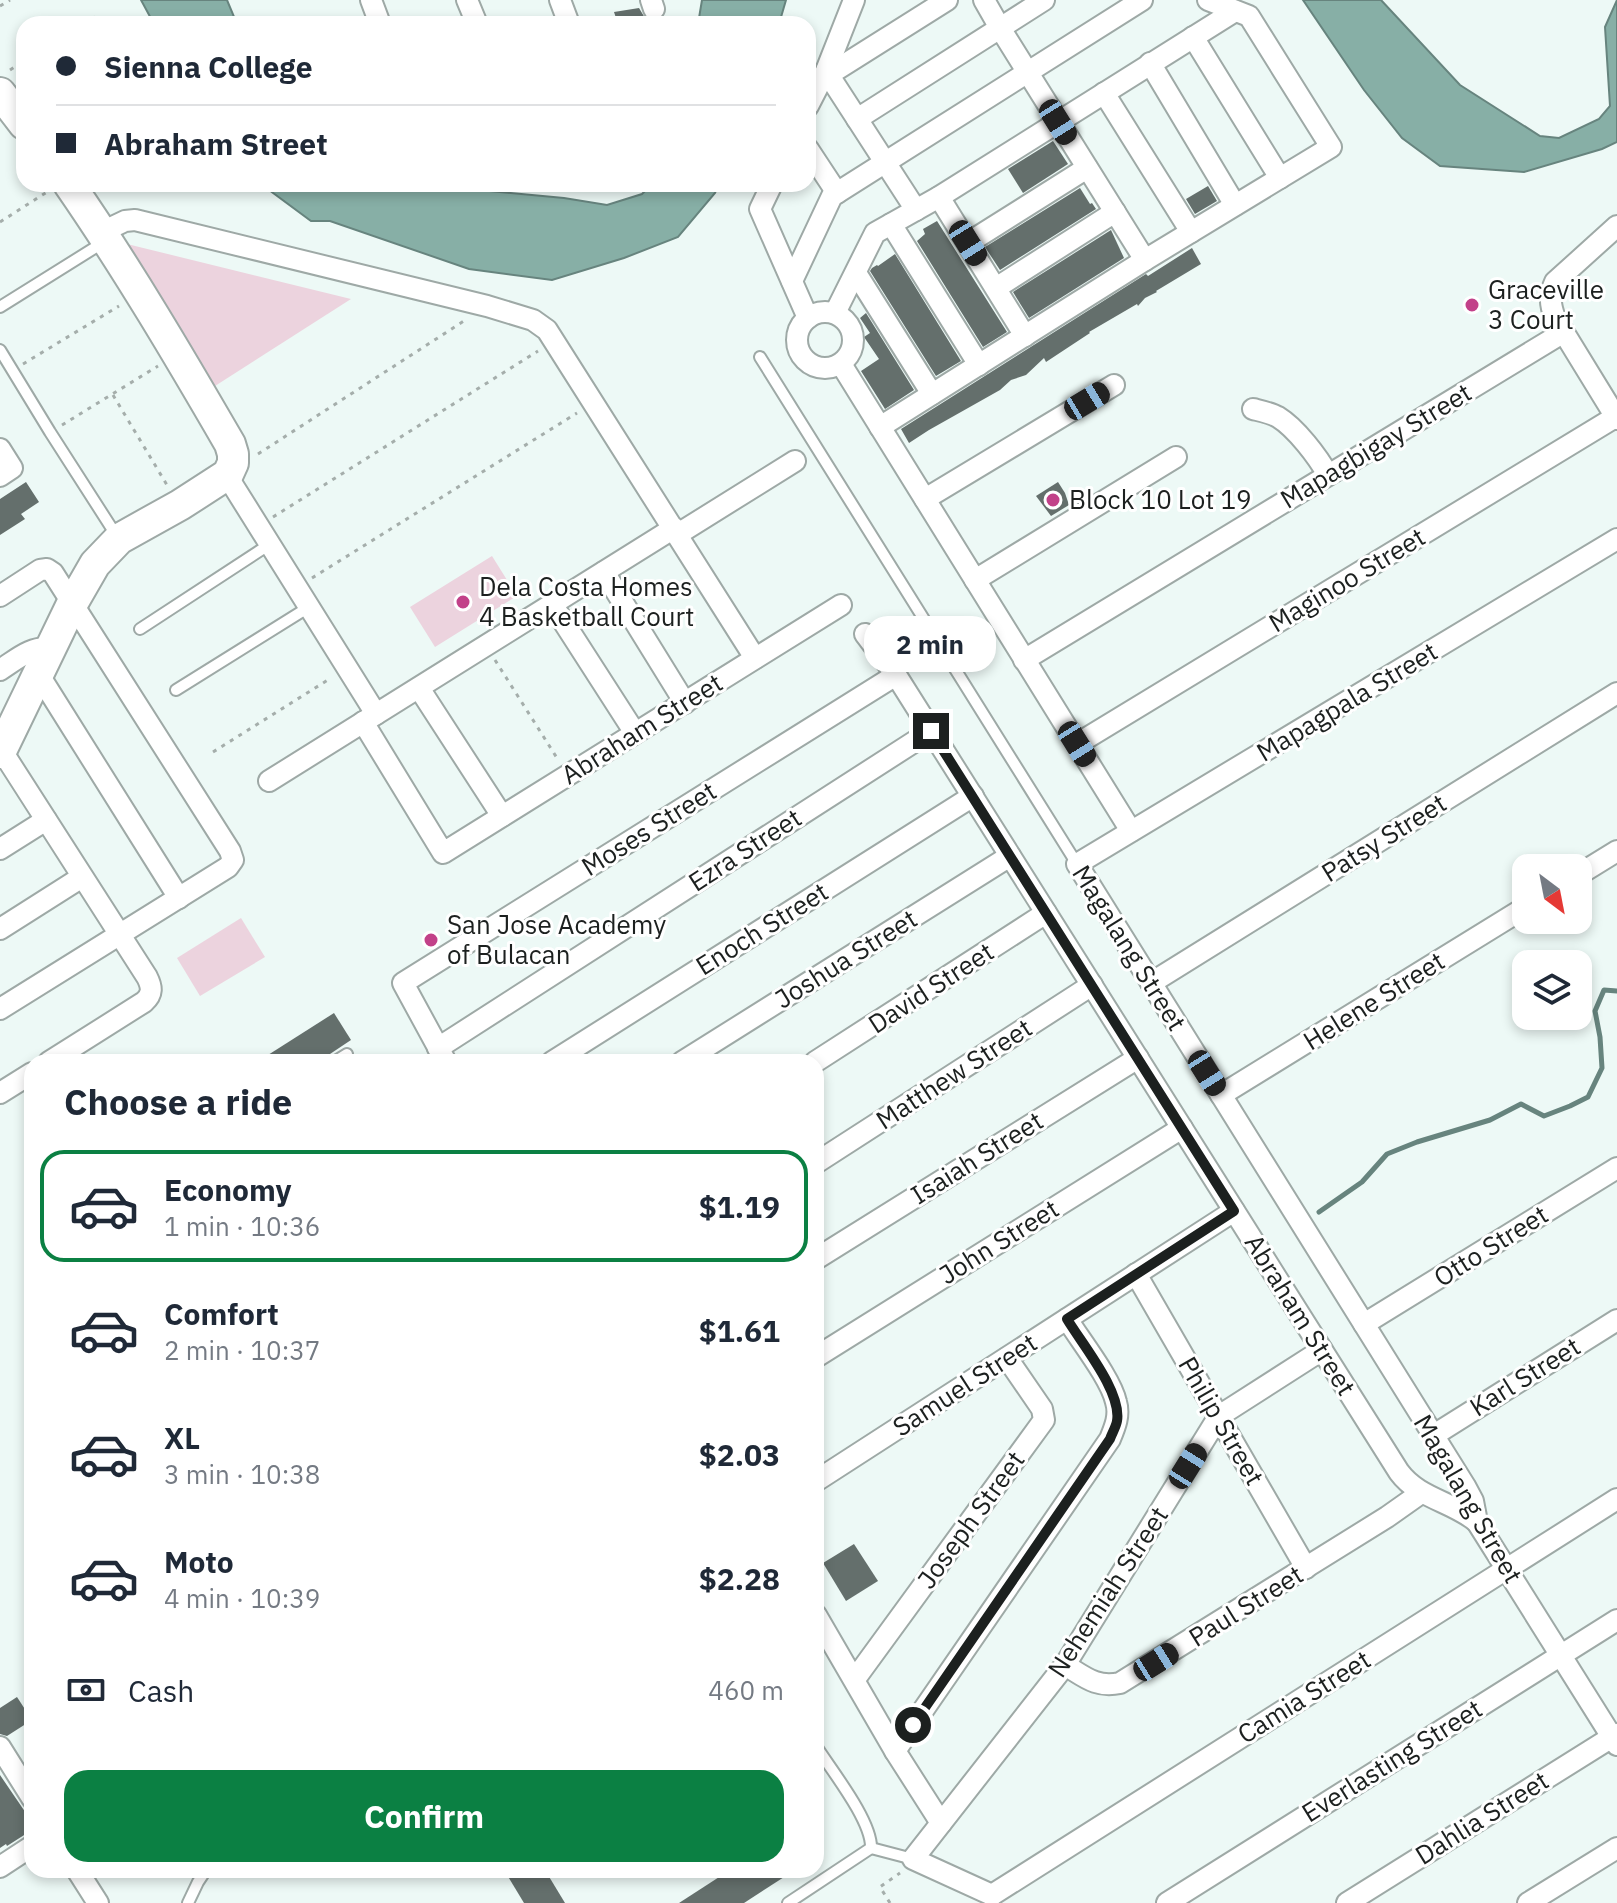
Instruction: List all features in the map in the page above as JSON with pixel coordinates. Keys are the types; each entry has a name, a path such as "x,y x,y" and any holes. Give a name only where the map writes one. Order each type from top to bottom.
{"street":[{"path":"816,92 827,73 854,0"},
{"path":"827,73 947,0"},
{"path":"984,0 1145,260"},
{"path":"857,119 1044,0"},
{"path":"792,281 832,196 1142,0"},
{"path":"880,427 1331,147 1249,16 1208,0"},
{"path":"835,313 875,233 939,197 1235,11"},
{"path":"1193,37 1280,178"},
{"path":"1150,63 1235,205"},
{"path":"827,73 916,210"},
{"path":"0,93 16,114"},
{"path":"1104,93 1191,232"},
{"path":"816,161 837,193"},
{"path":"968,243 1087,168"},
{"path":"61,1054 149,997 151,991 147,977 1,752 72,604 95,564 119,539 228,474 233,463 230,444 105,236 62,192"},
{"path":"768,192 760,209 808,318"},
{"path":"939,197 1025,336"},
{"path":"996,288 1115,212"},
{"path":"105,236 125,221 135,220 487,306 541,324 555,341 755,658"},
{"path":"891,224 979,365"},
{"path":"1617,226 1555,282 1550,292 1555,318 1617,418"},
{"path":"856,273 932,394"},
{"path":"816,313 835,313 848,323 854,337 851,352 833,368 816,367 802,357 797,341 798,332 816,313"},
{"name":"Mapagbigay Street","path":"1024,660 1564,332"},
{"path":"841,364 1131,831"},
{"path":"925,499 1114,385"},
{"path":"1253,409 1277,417 1320,459 1328,475"},
{"name":"Maginoo Street","path":"1077,744 1617,418"},
{"path":"0,449 12,468 0,476"},
{"path":"975,580 1176,457"},
{"path":"269,781 604,572 795,461"},
{"path":"228,474 348,668 370,718"},
{"name":"Mapagpala Street","path":"1077,864 1617,539"},
{"path":"0,596 40,570 47,569 53,573 233,860 228,867 0,1009"},
{"path":"604,572 685,703"},
{"path":"552,604 635,733"},
{"name":"Abraham Street","path":"370,718 443,853 841,605"},
{"name":"Abraham Street","path":"865,634 896,675 1399,1472 1421,1493 1458,1508 1477,1522"},
{"path":"0,670 39,647 179,898"},
{"name":"Moses Street","path":"441,1054 403,983 896,675"},
{"path":"419,688 502,816"},
{"name":"Patsy Street","path":"1151,983 1617,693"},
{"name":"Ezra Street","path":"444,1054 931,731"},
{"name":"Enoch Street","path":"565,1054 973,796"},
{"path":"0,849 46,820"},
{"path":"1592,866 1617,851"},
{"name":"Joshua Street","path":"695,1054 1010,856"},
{"name":"Magalang Street","path":"1077,864 1470,1493 1477,1522 1615,1739"},
{"path":"0,929 82,877"},
{"name":"David Street","path":"824,1056 1046,913"},
{"name":"Helene Street","path":"1221,1095 1512,916"},
{"name":"Matthew Street","path":"824,1158 1092,985"},
{"name":"Isaiah Street","path":"824,1254 1138,1058"},
{"path":"0,1093 24,1078"},
{"name":"John Street","path":"824,1352 1182,1128"},
{"name":"Otto Street","path":"1364,1324 1617,1168"},
{"name":"Samuel Street","path":"824,1476 1234,1211"},
{"name":"Philip Street","path":"1136,1274 1306,1568"},
{"path":"895,1751 1110,1439 1117,1422 1117,1403 1110,1387 1067,1319"},
{"name":"Karl Street","path":"1434,1435 1617,1320"},
{"name":"Nehemiah Street","path":"913,1859 1065,1665 1219,1416 1322,1350"},
{"name":"Joseph Street","path":"855,1679 1044,1420 1042,1409 1007,1358"},
{"name":"Paul Street","path":"1065,1665 1100,1684 1120,1683 1421,1493"},
{"name":"Camia Street","path":"994,1899 1617,1499"},
{"name":"Everlasting Street","path":"1167,1903 1617,1620"},
{"path":"824,1628 941,1823"},
{"name":"Dahlia Street","path":"1347,1903 1615,1739"},
{"path":"3,1758 24,1787"},
{"path":"1528,1903 1617,1848"},
{"path":"0,1867 24,1851"},
{"path":"913,1859 994,1899"},
{"path":"82,1878 98,1903"}],"lane":[{"path":"0,307 105,236"},
{"path":"0,350 119,539"},
{"name":"Magalang Street","path":"760,357 1077,864"},
{"path":"140,629 270,544"},
{"path":"176,690 309,607"},
{"path":"824,1758 864,1821 871,1837 871,1848"},
{"path":"788,1903 871,1848 913,1859"},
{"path":"188,1903 201,1878"}],"path":[{"path":"0,6 10,0"},
{"path":"0,222 51,192"},
{"path":"12,370 140,293"},
{"path":"228,474 487,306"},
{"path":"259,526 555,341"},
{"path":"50,432 178,353"},
{"path":"113,394 180,505"},
{"path":"297,588 594,403"},
{"path":"487,645 567,775"},
{"path":"213,752 348,668"},
{"path":"890,1903 880,1887 913,1859"}],"shaded area":[{"path":"141,0 227,0 234,16 150,16"},
{"path":"702,0 786,0 781,16 699,16"},
{"path":"1303,0 1381,0 1460,85 1540,136 1559,138 1599,119 1610,106 1605,27 1617,0 1617,142 1524,172 1440,166 1402,138 1364,90"},
{"path":"272,192 501,192 607,205 644,192 715,192 678,237 624,258 552,280 469,269 330,221 311,221"},
{"path":"127,244 351,299 215,386"},
{"name":"Dela Costa Homes 4 Basketball Court","path":"492,556 517,596 435,647 410,607"},
{"path":"241,918 265,957 200,996 177,958"}],"building":[{"path":"639,8 644,16 615,16 614,12"},
{"path":"1053,141 1068,164 1023,193 1008,169"},
{"path":"1208,186 1217,201 1195,214 1186,199"},
{"path":"1080,188 1096,209 1000,270 985,247"},
{"path":"937,221 1007,332 983,347 917,241 925,234 923,229"},
{"path":"1111,230 1124,258 1029,318 1013,292"},
{"path":"1192,248 1201,264 1046,362 1044,358 1026,375 1011,380 1000,390 909,443 901,429"},
{"path":"895,254 961,361 936,376 870,271"},
{"path":"866,313 914,390 885,409 861,371 879,359 864,337 870,333 860,318"},
{"path":"26,482 39,502 21,514 25,519 0,535 0,499"},
{"name":"Block 10 Lot 19","path":"1058,482 1069,505 1051,516 1036,496"},
{"path":"334,1013 351,1040 330,1054 270,1054"},
{"path":"854,1544 878,1581 846,1601 824,1562"},
{"path":"17,1697 24,1708 24,1725 7,1736 0,1734 0,1708"},
{"path":"0,1775 24,1810 24,1835 0,1848"},
{"path":"509,1878 550,1878 565,1903 524,1903"},
{"path":"718,1878 783,1878 744,1903 679,1903"}],"waterway":[{"path":"1319,1212 1362,1182 1387,1154 1490,1120 1521,1104 1544,1116 1588,1097 1602,1068 1595,1011 1604,990 1617,991"}],"place":[{"name":"Graceville 3 Court","path":"1472,305"},
{"name":"Block 10 Lot 19","path":"1053,500"},
{"name":"Dela Costa Homes 4 Basketball Court","path":"463,602"},
{"name":"San Jose Academy of Bulacan","path":"431,940"}],"route":[{"path":"913,1725 1110,1439 1117,1422 1117,1403 1110,1387 1067,1319 1234,1211 931,731"}]}
